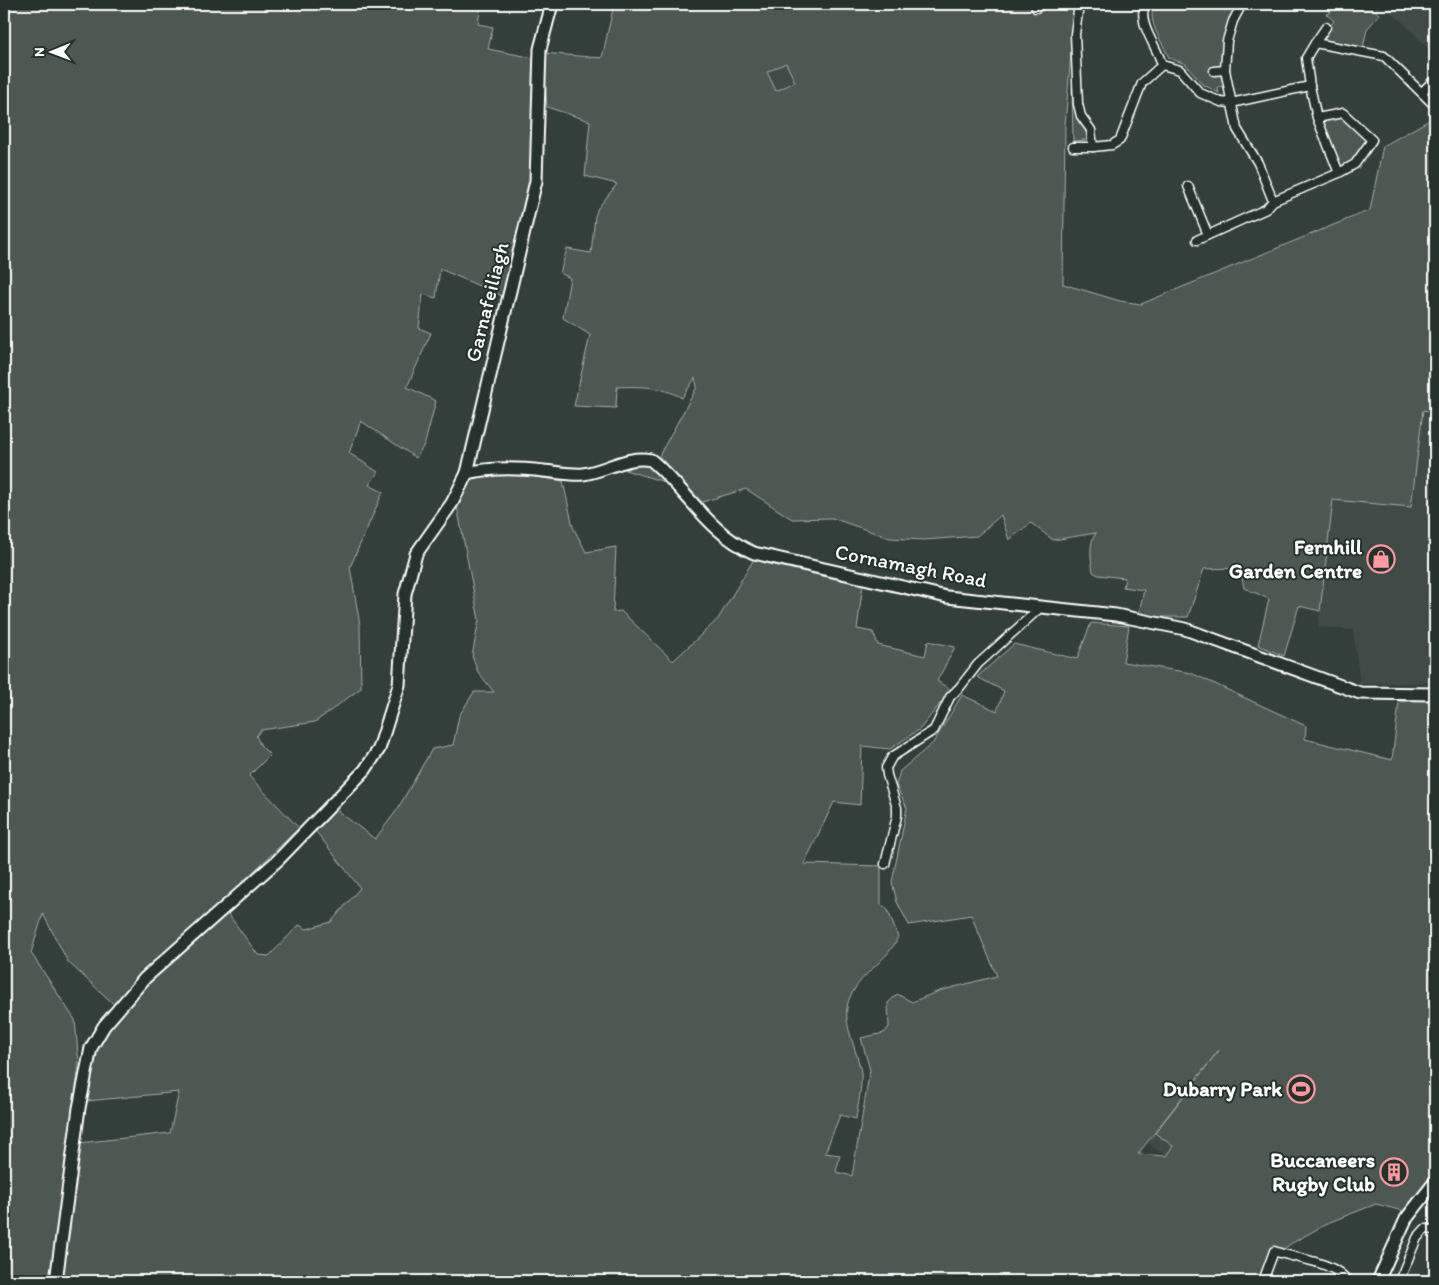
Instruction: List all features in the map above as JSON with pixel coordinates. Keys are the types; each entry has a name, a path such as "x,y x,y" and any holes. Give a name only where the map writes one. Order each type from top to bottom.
{"street":[{"name":"Garnafeiliagh","path":"56,1281 79,1108 91,1048 104,1026 145,978 278,860 365,770 378,749 399,685 405,594 416,554 452,504 467,473 536,182 540,50 552,4"},
{"path":"1079,4 1075,34 1078,104 1081,116 1091,130 1093,147"},
{"path":"1145,4 1142,12 1144,24 1162,65"},
{"path":"1242,4 1233,21 1226,41 1225,70 1237,129 1258,162 1273,201"},
{"path":"1326,27 1306,58 1317,118 1339,173"},
{"path":"1315,43 1384,56 1431,102"},
{"path":"1073,147 1112,145 1120,140 1142,83 1162,65"},
{"path":"1162,65 1180,70 1195,89 1204,96 1231,103 1310,86"},
{"path":"1214,71 1225,70"},
{"path":"1422,92 1432,82"},
{"path":"1197,240 1266,209 1273,201 1353,166 1374,142 1343,113 1317,118"},
{"path":"1188,186 1208,235"},
{"name":"Cornamagh Road","path":"467,473 482,469 529,469 570,475 586,473 641,458 651,460 717,530 742,548 754,553 947,597 1116,615 1186,629 1360,693 1435,694"},
{"path":"885,864 897,816 897,808 886,768 892,757 934,730 950,696 960,688 978,664 1041,607"},
{"path":"1378,1281 1406,1219 1435,1182"},
{"path":"1399,1281 1419,1235 1425,1229 1435,1230"},
{"path":"1263,1281 1274,1251 1341,1273 1348,1281"}],"shaded area":[{"path":"4,4 481,4 478,24 493,27 488,49 539,59 530,184 507,298 440,269 436,298 423,294 419,328 431,333 407,387 436,401 425,443 416,458 361,421 349,453 378,472 369,485 383,492 350,567 360,625 361,688 315,722 261,730 256,736 261,746 270,755 249,776 299,828 126,993 116,1006 68,962 43,914 31,953 75,1020 79,1065 51,1281 4,1281"},
{"path":"614,4 1075,4 1065,126 1063,284 1120,301 1141,304 1370,210 1383,146 1435,117 1435,412 1423,410 1411,507 1333,500 1320,611 1299,606 1284,656 1258,645 1269,599 1244,588 1240,568 1204,569 1188,617 1138,617 1144,590 1123,587 1125,578 1098,575 1093,572 1091,547 1096,533 1053,540 1031,523 1009,540 1001,515 977,536 924,540 890,538 832,518 792,519 746,489 702,502 659,456 697,387 695,378 682,398 659,389 617,387 616,408 574,406 590,335 563,318 570,278 560,273 567,249 591,253 595,216 598,208 617,184 585,176 590,121 547,107 543,53 602,58","holes":["786,63 795,82 776,91 767,72"]},
{"path":"1155,4 1239,4 1224,35 1221,65 1213,68 1213,74 1220,74 1224,86 1218,87 1219,93 1202,84 1186,64 1169,58 1153,24 1152,10"},
{"path":"1366,4 1380,14 1367,29 1363,48 1326,41 1325,33 1334,21 1326,14 1330,13 1330,10"},
{"path":"1380,4 1429,4 1435,9 1435,56 1403,22"},
{"path":"786,63 795,82 776,91 767,72"},
{"path":"1072,87 1074,87 1076,112 1089,136 1086,140 1073,141"},
{"path":"1341,116 1367,141 1352,163 1341,168 1322,122"},
{"name":"Fernhill Garden Centre","path":"1423,410 1435,412 1435,682 1360,684 1353,630 1318,627 1333,500"},
{"path":"640,463 651,466 668,483 625,470"},
{"path":"523,475 563,481 573,527 586,552 616,547 613,612 621,611 673,661 718,619 754,559 863,584 857,629 873,632 878,645 925,656 928,641 955,647 937,681 951,690 920,729 890,749 862,746 860,805 834,802 804,864 881,866 881,905 887,908 898,937 888,953 856,987 848,1004 848,1024 861,1073 860,1096 856,1119 840,1115 825,1153 840,1155 836,1172 852,1176 870,1070 861,1038 884,1033 889,1027 888,1003 897,994 912,1002 939,991 997,976 971,915 909,925 897,902 892,882 907,808 896,785 900,771 933,743 962,695 997,711 1004,691 977,677 1014,644 1077,659 1091,623 1129,626 1123,662 1191,673 1306,726 1305,739 1392,760 1399,702 1435,699 1435,1026 1431,1036 1435,1039 1435,1171 1403,1211 1376,1204 1330,1222 1292,1243 1266,1262 1259,1278 1252,1276 1250,1281 59,1281 79,1143 170,1133 179,1092 87,1101 97,1047 105,1031 118,1013 134,994 174,956 226,911 258,955 269,956 299,925 307,929 331,922 360,888 314,829 335,809 375,839 397,810 432,749 453,745 459,716 474,692 494,692 478,672 472,656 479,620 457,506 468,484 477,476","holes":["1219,1050 1155,1133 1173,1146 1166,1156 1138,1154"]},
{"path":"1155,1133 1173,1146 1166,1156 1148,1143"}],"place":[{"name":"Fernhill Garden Centre","path":"1381,559"},
{"name":"Dubarry Park","path":"1301,1089"},
{"name":"Buccaneers Rugby Club","path":"1394,1172"}]}
